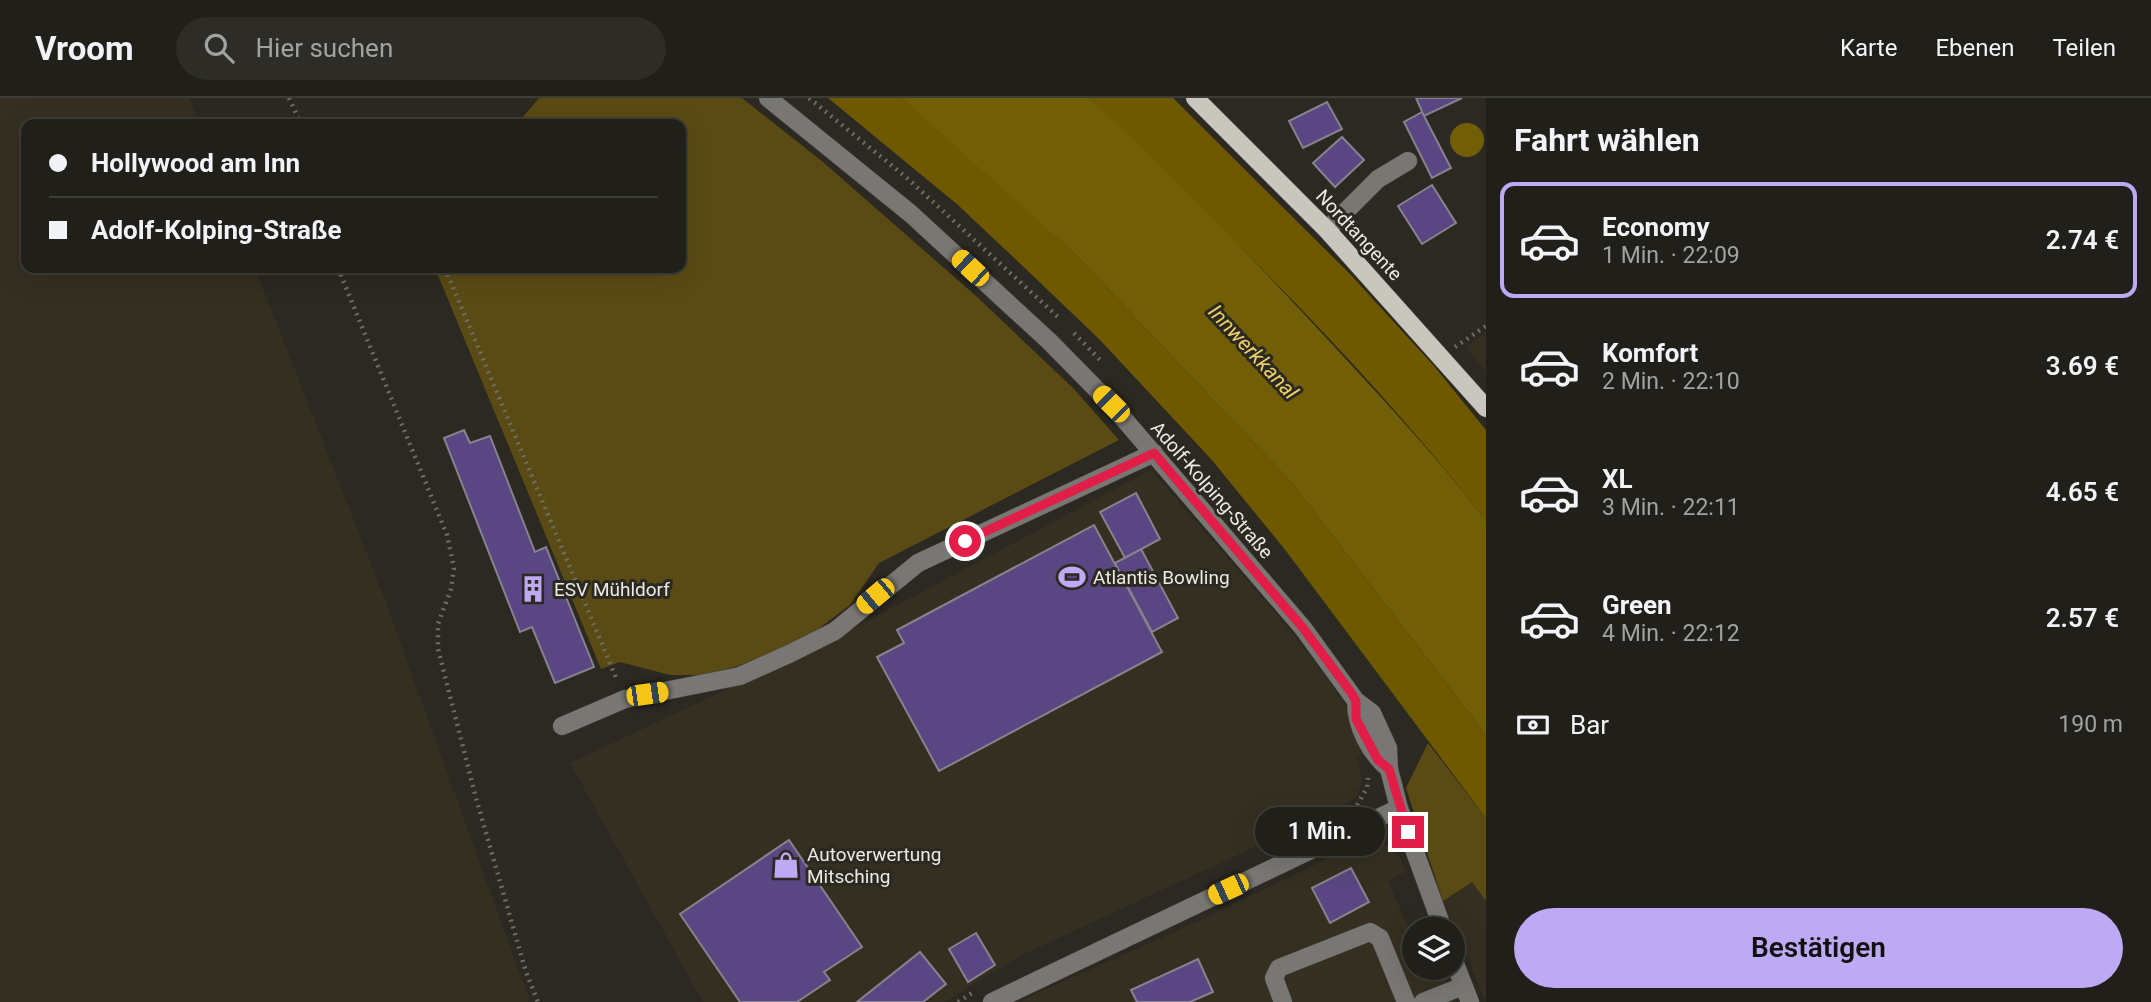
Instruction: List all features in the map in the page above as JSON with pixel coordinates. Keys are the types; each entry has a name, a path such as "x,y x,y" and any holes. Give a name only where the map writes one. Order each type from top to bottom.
{"main road":[{"name":"Nordtangente","path":"1195,98 1327,230 1486,408"}],"street":[{"name":"Adolf-Kolping-Straße","path":"768,98 931,232 1049,341 1154,453 1303,628 1356,701 1356,719 1378,760 1389,769 1399,808 1439,917"},
{"path":"1327,230 1378,179 1408,161"},
{"path":"562,726 625,699 740,676 791,653 835,631 918,563 1154,453"},
{"path":"992,1002 1399,808"},
{"path":"1283,1002 1274,978 1279,968 1370,932 1380,938 1406,1002"},
{"path":"1423,1002 1467,994"}],"path":[{"path":"289,98 299,119"},
{"path":"340,273 447,535 454,568 451,589 438,624 438,649 476,797 526,972 538,1002"},
{"path":"447,273 625,699"},
{"path":"1443,357 1486,326"}],"shaded area":[{"path":"0,98 189,98 198,119 21,119 21,273 257,273 384,597 530,1002 0,1002"},
{"path":"539,98 742,98 823,162 976,296 1073,388 1119,440 879,563 850,605 809,636 738,666 702,675 670,675 620,662 601,669 437,273 686,273 686,119 521,119"},
{"path":"828,98 902,98 931,121 1075,254 1292,483 1486,735 1486,818 1286,551 1211,459 1100,340 958,205"},
{"path":"1089,98 1173,98 1349,273 1434,366 1486,430 1486,521 1394,410 1345,356 1244,251"},
{"path":"1486,332 1486,372 1466,347"},
{"path":"1151,470 1278,616 1323,672 1354,719 1368,751 1357,758 1362,781 1357,796 1343,806 1018,957 945,1002 703,1002 570,763 824,644"},
{"path":"1428,743 1486,818 1486,901 1472,882 1443,901 1406,788"},
{"path":"1364,841 1389,845 1400,858 1406,872 1388,880 1404,917 1402,980 1447,980 1455,1002 1017,1002 1199,921"},
{"path":"1472,882 1486,901 1486,1002 1465,953 1465,917 1450,917 1443,901"}],"water":[{"name":"Innwerkkanal","path":"902,98 1089,98 1219,224 1380,396 1486,521 1486,735 1292,483 1075,254"},
{"path":"1467,123 1479,128 1484,140 1479,152 1467,157 1455,152 1450,140 1455,128"}],"building":[{"path":"1416,98 1462,98 1424,116"},
{"path":"1327,102 1342,129 1303,148 1289,121"},
{"path":"1422,112 1451,168 1432,178 1404,122"},
{"path":"1342,137 1364,160 1335,187 1313,163"},
{"path":"1432,185 1456,223 1422,244 1398,206"},
{"name":"ESV Mühldorf","path":"464,430 470,443 490,436 535,552 546,547 594,667 555,683 532,627 520,632 444,438"},
{"path":"1136,493 1160,539 1125,558 1100,512"},
{"path":"1094,525 1162,652 939,771 877,657 904,643 897,630"},
{"path":"1141,549 1178,618 1152,632 1115,563"},
{"path":"789,840 862,947 824,972 830,980 797,1002 740,1002 680,914"},
{"path":"1351,868 1369,902 1330,923 1312,888"},
{"path":"976,933 995,965 968,982 949,949"},
{"path":"920,952 946,984 923,1002 857,1002"},
{"path":"1198,959 1213,992 1190,1002 1137,1002 1131,990"}],"place":[{"name":"Atlantis Bowling","path":"1072,577"},
{"name":"ESV Mühldorf","path":"533,589"},
{"name":"Autoverwertung Mitsching","path":"786,865"}],"route":[{"path":"965,541 1154,453 1303,628 1350,691 1356,701 1356,719 1378,760 1389,769 1408,832"}]}
